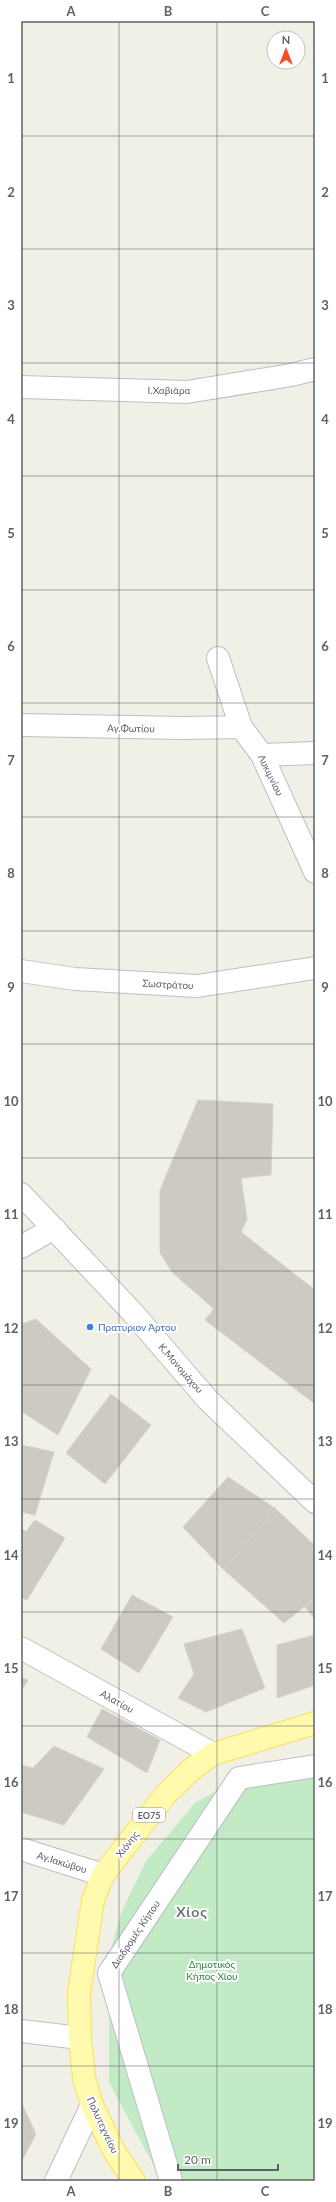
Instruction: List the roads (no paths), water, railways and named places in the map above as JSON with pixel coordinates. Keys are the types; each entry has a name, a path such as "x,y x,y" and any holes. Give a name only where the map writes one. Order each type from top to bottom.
{"main road":[{"name":"Χιόνης","path":"79,1993 93,1900 103,1875 166,1794 193,1768 213,1754 315,1723"},
{"name":"Πολυτεχνείου","path":"79,1993 80,2038 84,2078 92,2105 114,2151 134,2181"}],"street":[{"name":"Ι.Χαβιάρα","path":"21,386 187,392 291,375 315,369"},
{"name":"Λυκιμνίου","path":"218,658 241,727 262,755 315,872"},
{"name":"Αγ.Φωτίου","path":"21,725 182,728 241,727"},
{"path":"262,755 315,753"},
{"name":"Σωστράτου","path":"21,971 75,979 197,986 315,968"},
{"name":"Κ.Μονομάχου","path":"21,1194 133,1313 208,1400 315,1502"},
{"path":"21,1247 54,1228"},
{"name":"Αλατίου","path":"21,1648 213,1754"},
{"name":"Διαδρομές Κήπου","path":"171,2181 109,1973 239,1778 315,1766"},
{"name":"Αγ.Ιακώβου","path":"21,1849 103,1875"},
{"path":"21,2031 80,2038"},
{"path":"56,2181 92,2105"}],"place":[{"name":"Πρατυριον Άρτου","path":"90,1327"}],"district":[{"name":"Χίος","path":"192,1911"}],"park label":[{"name":"Δημοτικός Κήπος Χίου","path":"212,1970"}]}
